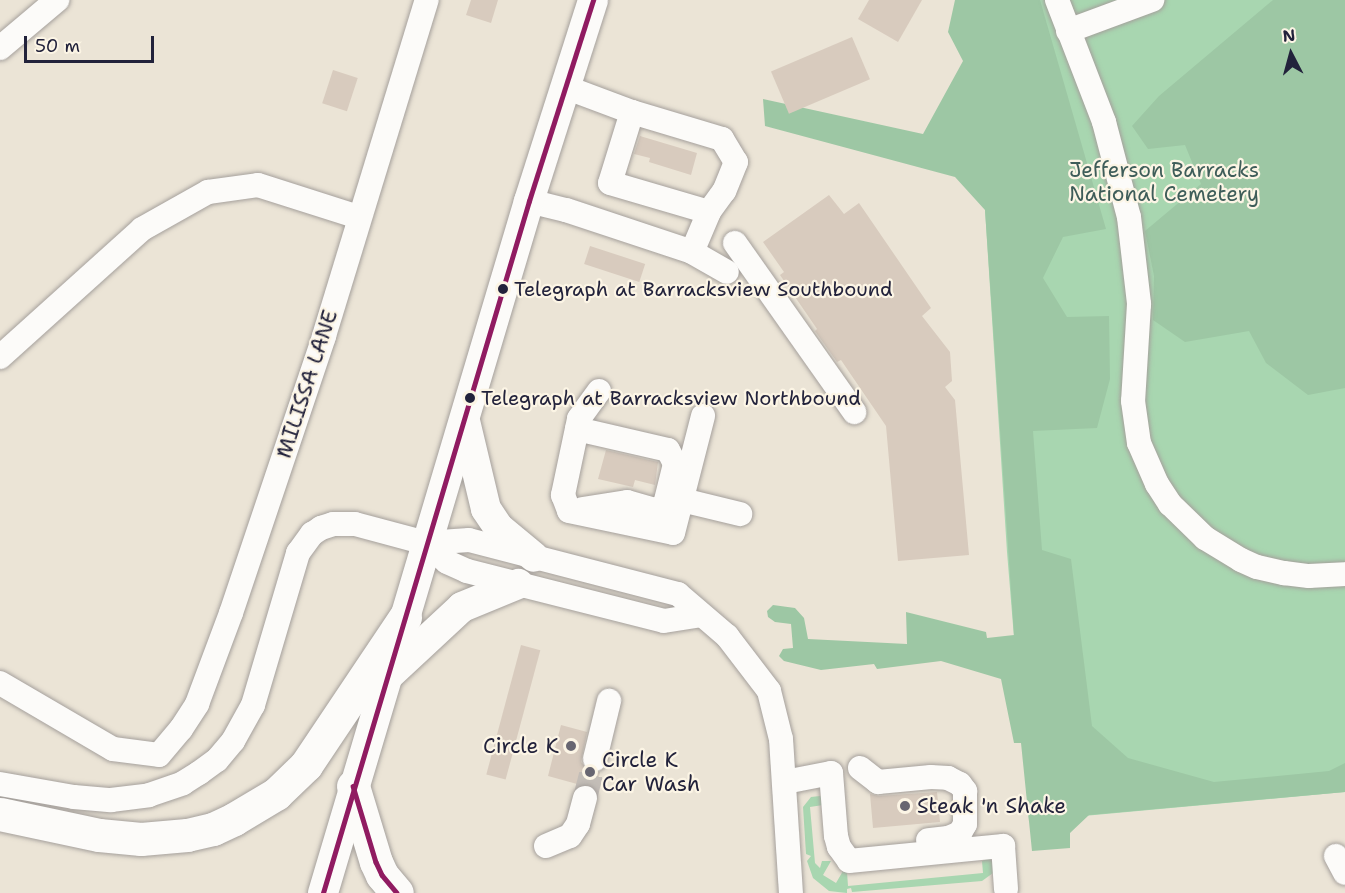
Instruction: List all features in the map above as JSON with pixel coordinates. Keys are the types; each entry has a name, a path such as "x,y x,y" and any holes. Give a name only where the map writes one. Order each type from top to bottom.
{"highway":[{"path":"0,814 99,835 141,839 188,835 213,829 255,809 293,778 319,749 405,617"},
{"path":"353,786 376,862 382,875 397,893"}],"main road":[{"path":"323,893 529,201 593,0"},
{"path":"464,418 486,509 499,528 534,557"},
{"path":"386,678 431,633 462,607 518,584"}],"street":[{"path":"0,48 57,0"},
{"name":"MILISSA LANE","path":"0,683 113,749 159,755 181,729 197,704 231,613 324,336 358,217 427,0"},
{"path":"1057,0 1104,122 1129,217 1138,304 1133,401 1139,443 1157,484 1170,504 1205,538 1241,560 1257,567 1284,573 1309,576 1345,574"},
{"path":"1068,31 1152,0"},
{"path":"565,87 630,119 722,139 736,162 724,191 713,206 692,252"},
{"path":"630,119 609,183 713,206"},
{"path":"0,357 142,229 208,192 258,185 358,217"},
{"path":"529,201 566,210 692,252 727,272"},
{"path":"735,243 854,412"},
{"path":"569,511 563,495 578,424 599,390"},
{"path":"569,511 673,533 703,416"},
{"path":"578,424 695,447"},
{"path":"569,511 627,502 655,510 660,508 665,504 675,464 674,457 668,450 578,424"},
{"path":"682,500 740,514"},
{"path":"0,784 74,797 111,800 149,795 183,783 217,760 244,723 253,705 291,572 298,553 312,534 321,528 343,523 426,543 468,540 678,594 727,636 769,691 781,739 791,893"},
{"path":"426,543 447,562 467,571 664,621 701,615"},
{"path":"595,759 609,701"},
{"path":"839,847 948,838 960,833 966,824 965,791 960,784 948,778 931,777 878,783 860,768"},
{"path":"785,782 831,773 836,836 839,847 849,861 1003,846 1006,889"},
{"path":"546,846 570,836 578,824 585,798"}],"green space":[{"path":"955,0 1040,0 1106,229 1063,237 1043,278 1067,317 1109,316 1110,379 1097,428 1033,431 1042,550 1071,559 1092,726 1128,758 1214,782 1329,771 1345,763 1345,792 1089,815 1070,833 1070,848 1032,851 1021,743 1014,743 1001,679 941,661 877,669 874,664 821,670 784,661 779,656 783,649 793,648 791,624 775,622 768,617 767,611 773,605 795,608 804,618 808,639 907,644 906,612 986,632 987,638 1014,635 985,210 955,177 765,126 763,99 923,134 963,61 948,32"},
{"name":"Jefferson Barracks National Cemetery","path":"968,0 1345,0 1345,792 1029,821 1007,552 985,210"},
{"path":"1273,0 1345,0 1345,388 1308,395 1266,363 1249,331 1185,342 1153,320 1154,276 1145,231 1201,184 1185,145 1148,149 1132,126 1159,96"},
{"path":"811,797 823,797 823,805 810,807 815,863 820,868 822,861 831,861 823,875 836,883 843,871 847,872 848,886 983,873 982,861 989,858 993,862 993,873 982,881 852,892 851,888 847,889 847,893 829,891 813,878 807,861 811,856 806,854 803,807"}],"building":[{"path":"471,0 498,0 491,23 466,15"},
{"path":"869,0 922,0 898,42 858,19"},
{"path":"852,37 870,79 789,114 771,71"},
{"path":"333,70 358,78 347,111 322,103"},
{"path":"640,136 697,153 691,175 649,162 650,158 634,154"},
{"path":"829,195 844,214 859,203 931,308 922,316 950,352 952,381 945,387 955,400 969,555 898,561 886,426 841,360 837,362 815,331 817,329 780,275 784,272 763,242"},
{"path":"590,246 645,264 639,282 584,264"},
{"path":"606,450 658,462 655,485 635,480 633,487 598,479"},
{"name":"Circle K","path":"521,645 540,650 506,780 486,774"},
{"name":"Circle K","path":"561,725 587,732 581,762 591,773 600,772 596,789 588,784 578,786 548,776"},
{"name":"Steak 'n Shake","path":"937,792 940,822 873,828 870,794 879,796"}],"tunnel":[{"path":"585,798 595,759"}],"transit line":[{"path":"323,893 529,201 593,0"},
{"path":"353,786 376,862 382,875 397,893"}],"place":[{"name":"Telegraph at Barracksview Southbound","path":"503,289"},
{"name":"Telegraph at Barracksview Northbound","path":"470,398"},
{"name":"Circle K","path":"571,746"},
{"name":"Circle K Car Wash","path":"590,772"},
{"name":"Steak 'n Shake","path":"905,806"}]}
